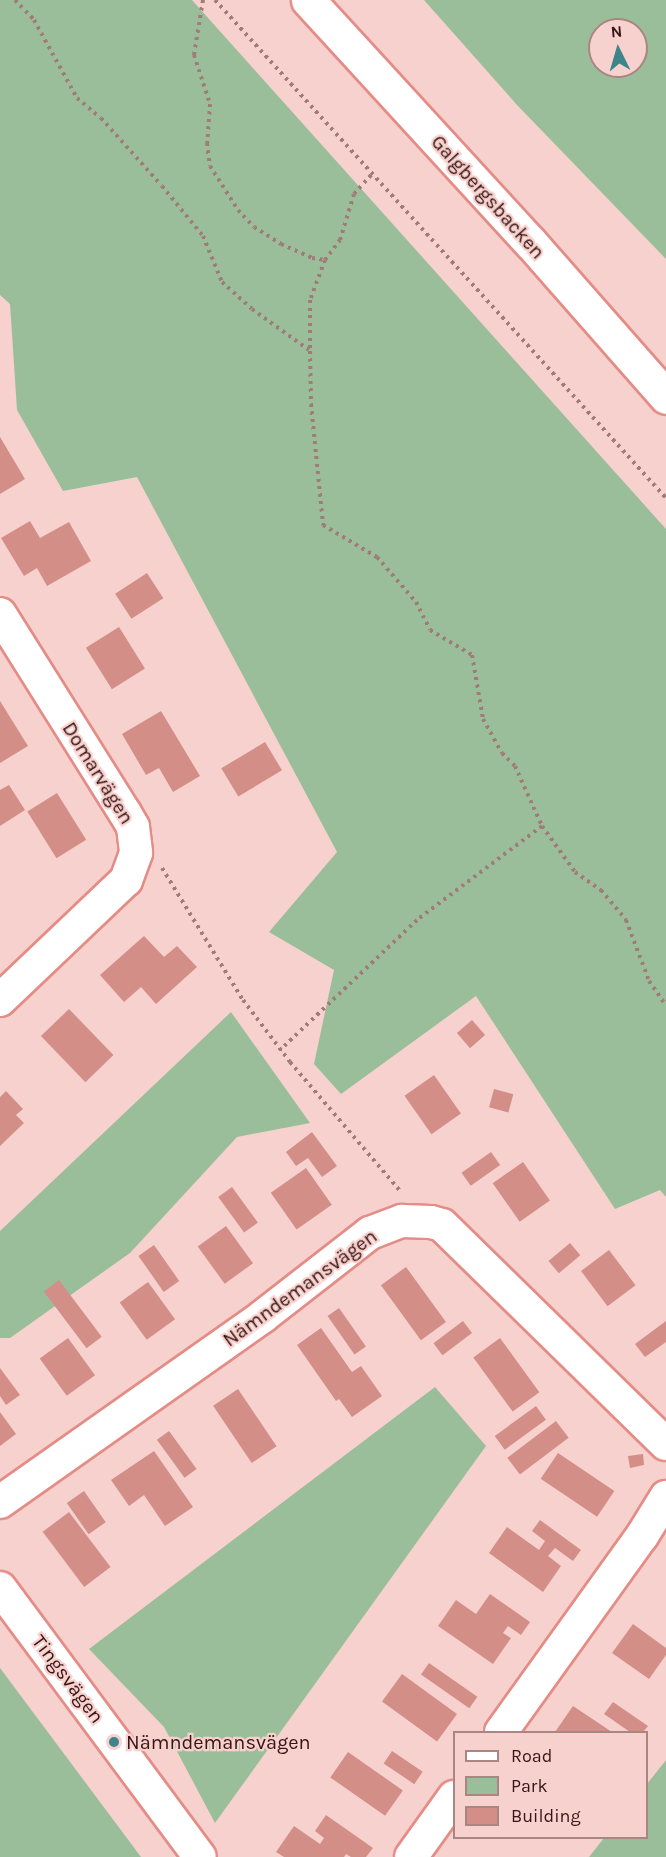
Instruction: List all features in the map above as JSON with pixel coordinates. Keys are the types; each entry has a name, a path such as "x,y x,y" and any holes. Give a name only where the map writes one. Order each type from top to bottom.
{"street":[{"name":"Galgbergsbacken","path":"308,0 530,242 666,397"},
{"name":"Domarvägen","path":"0,614 125,813 136,840 136,854 126,880 0,1000"},
{"name":"Nämndemansvägen","path":"0,1502 262,1317 370,1233 402,1221 431,1222"},
{"path":"431,1222 442,1225 666,1444"},
{"path":"502,1731 642,1536 666,1497"},
{"name":"Tingsvägen","path":"0,1588 200,1857"},
{"path":"411,1857 453,1798"}],"path":[{"path":"15,0 34,20 77,98 101,118 203,236 222,282 252,309 310,351"},
{"path":"203,0 194,55 210,104 207,143 210,166 238,210 254,226 281,244 312,258 325,260"},
{"path":"215,0 666,498"},
{"path":"372,174 354,194 340,240 325,260 310,300 310,404 323,525 377,557 416,602 430,630 472,655 483,719 502,753 515,766 542,826 575,872 601,890 626,920 649,981 666,1005"},
{"path":"280,1050 417,920 542,826"},
{"path":"136,840 168,875 243,1000 280,1050 399,1191 431,1222"}],"green space":[{"path":"0,0 192,0 666,529 666,1197 660,1190 615,1209 476,996 341,1094 314,1064 334,970 269,932 337,852 137,477 63,491 17,410 10,304 0,295"},
{"path":"424,0 666,0 666,259 517,105"},
{"path":"231,1012 310,1123 237,1137 130,1253 10,1338 0,1338 0,1231"},
{"path":"435,1387 486,1446 215,1823 164,1727 89,1649"},
{"path":"0,1668 141,1857 0,1857"},
{"path":"666,1760 666,1857 589,1857 603,1839 648,1839 648,1783"}],"building":[{"path":"0,437 25,479 0,494"},
{"path":"30,521 40,538 69,522 91,561 47,586 37,568 24,576 1,538"},
{"path":"147,573 163,598 131,619 115,594"},
{"path":"119,627 145,669 112,689 86,648"},
{"path":"0,701 28,746 0,763"},
{"path":"161,711 200,776 173,792 159,768 146,775 122,734"},
{"path":"265,742 282,770 238,797 221,768"},
{"path":"9,785 25,810 0,826 0,790"},
{"path":"57,793 86,840 56,858 27,812"},
{"path":"144,936 164,957 177,946 197,967 156,1004 141,987 124,1002 100,975"},
{"path":"69,1009 113,1055 85,1082 41,1036"},
{"path":"472,1020 485,1035 470,1048 457,1033"},
{"path":"434,1075 461,1114 431,1134 405,1096"},
{"path":"494,1089 513,1094 508,1113 489,1107"},
{"path":"6,1091 23,1109 16,1115 24,1123 0,1146 0,1097"},
{"path":"312,1132 337,1166 322,1177 308,1158 296,1166 286,1152"},
{"path":"491,1152 500,1165 471,1186 462,1173"},
{"path":"523,1162 550,1201 520,1222 493,1183"},
{"path":"306,1168 332,1205 297,1230 271,1193"},
{"path":"232,1187 258,1223 244,1233 218,1197"},
{"path":"226,1226 253,1263 225,1284 198,1247"},
{"path":"570,1243 580,1255 559,1273 549,1261"},
{"path":"154,1245 179,1281 164,1292 138,1256"},
{"path":"609,1250 635,1285 608,1306 581,1271"},
{"path":"406,1267 446,1322 421,1340 381,1285"},
{"path":"59,1280 102,1337 87,1348 44,1291"},
{"path":"148,1282 175,1319 147,1340 120,1303"},
{"path":"339,1308 366,1347 354,1355 328,1316"},
{"path":"463,1321 472,1333 442,1355 433,1343"},
{"path":"666,1321 666,1342 645,1357 635,1344"},
{"path":"321,1328 352,1372 361,1366 382,1396 352,1417 339,1399 336,1401 297,1345"},
{"path":"68,1338 95,1375 67,1396 40,1359"},
{"path":"500,1338 539,1392 513,1412 473,1357"},
{"path":"0,1368 20,1395 6,1405 0,1396"},
{"path":"238,1389 277,1446 252,1463 213,1406"},
{"path":"536,1406 546,1420 505,1450 495,1436"},
{"path":"0,1412 16,1434 0,1446"},
{"path":"556,1421 569,1438 520,1474 507,1458"},
{"path":"169,1431 197,1469 184,1478 157,1440"},
{"path":"154,1451 193,1507 165,1526 144,1495 129,1506 111,1480"},
{"path":"558,1453 614,1491 597,1517 541,1479"},
{"path":"643,1454 644,1465 630,1468 628,1456"},
{"path":"84,1491 106,1522 89,1534 67,1503"},
{"path":"69,1512 111,1567 84,1587 43,1532"},
{"path":"540,1520 581,1550 573,1561 555,1548 548,1556 561,1566 543,1592 489,1553 507,1527 539,1550 545,1541 532,1531"},
{"path":"490,1594 530,1622 521,1635 508,1626 503,1633 511,1638 493,1664 438,1626 456,1600 476,1614"},
{"path":"633,1624 666,1648 666,1655 649,1679 612,1653"},
{"path":"429,1663 477,1697 469,1708 421,1674"},
{"path":"402,1674 457,1714 437,1741 382,1702"},
{"path":"613,1702 648,1726 644,1731 629,1731 604,1714"},
{"path":"573,1706 610,1731 556,1731"},
{"path":"392,1751 423,1772 414,1784 384,1763"},
{"path":"348,1752 403,1790 385,1816 330,1777"},
{"path":"326,1815 373,1848 366,1857 351,1857 346,1854 344,1857 284,1857 276,1852 294,1826 320,1844 324,1838 315,1831"}],"place":[{"name":"Nämndemansvägen","path":"114,1742"}]}
